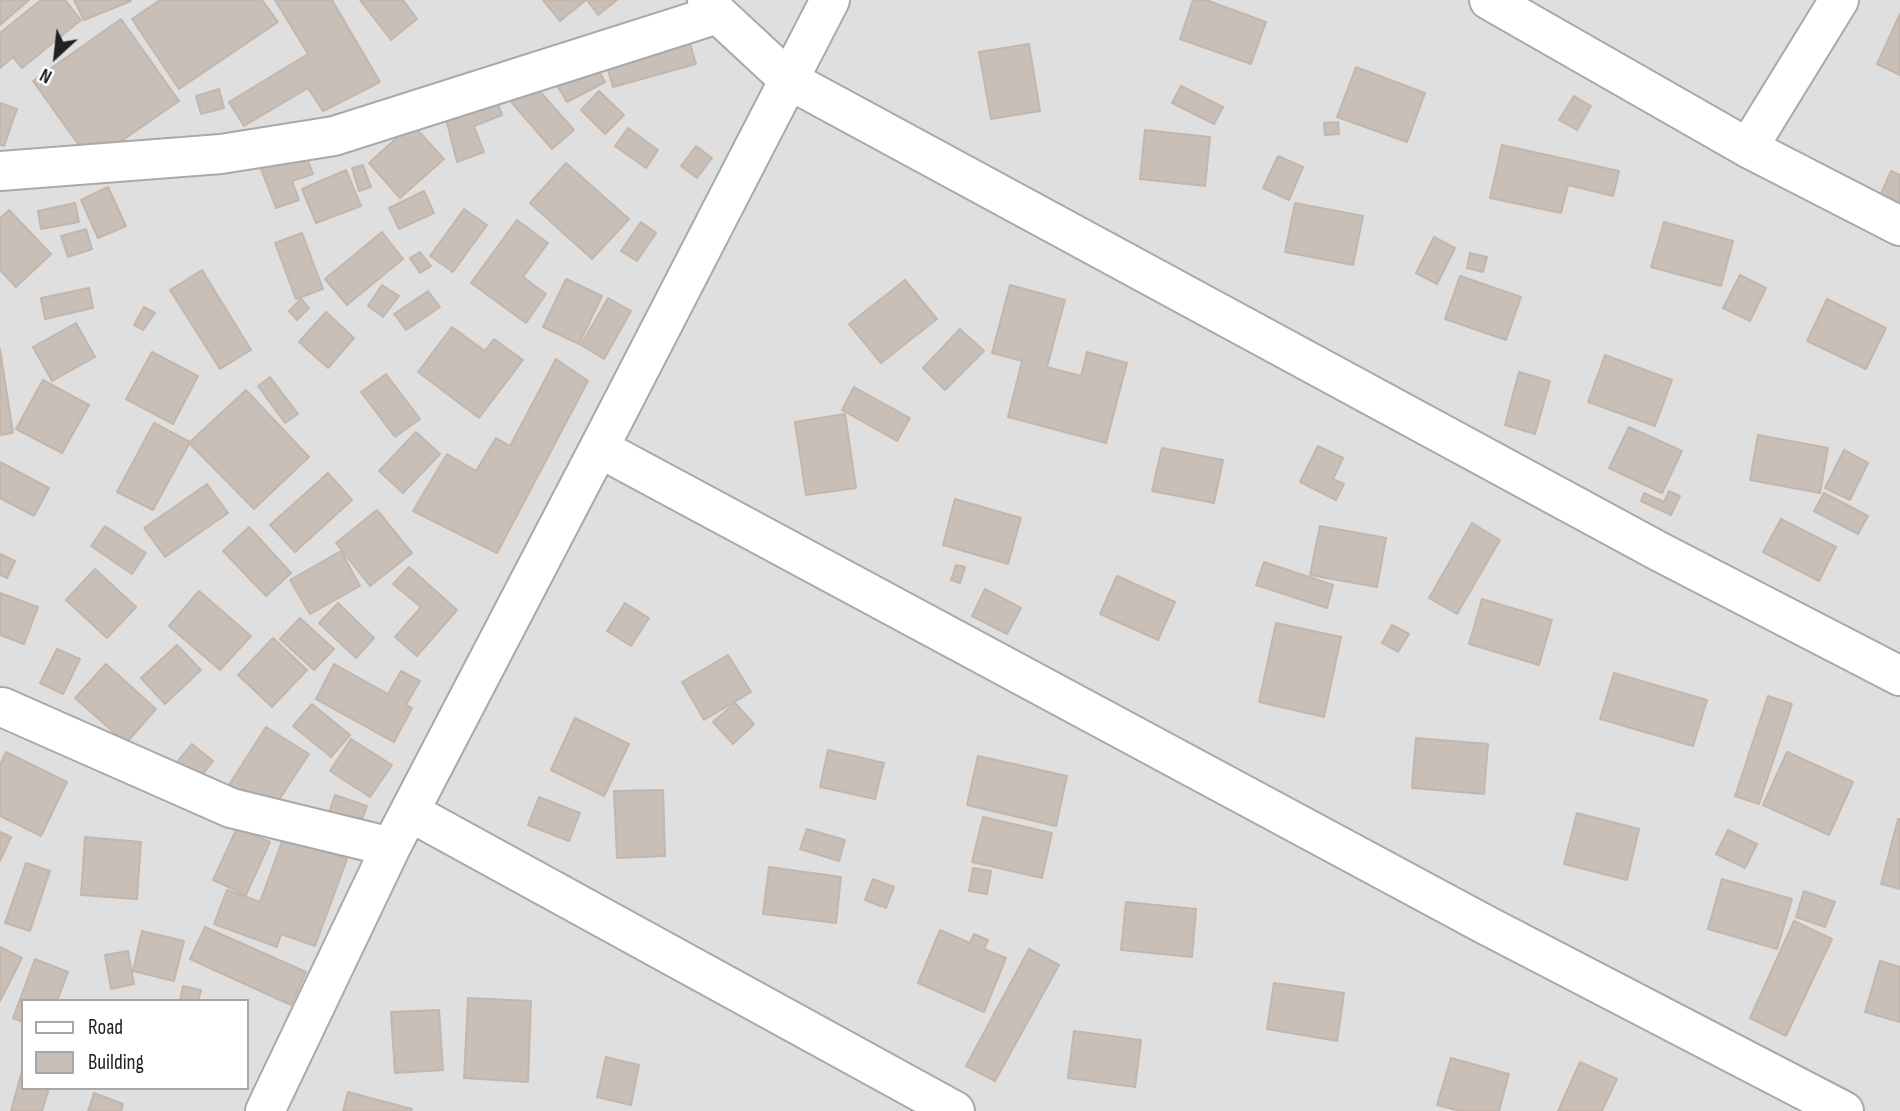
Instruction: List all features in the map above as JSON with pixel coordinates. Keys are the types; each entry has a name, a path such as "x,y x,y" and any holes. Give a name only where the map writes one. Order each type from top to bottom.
{"street":[{"path":"265,1111 391,847 830,0"},
{"path":"1489,0 1748,148 1900,226"},
{"path":"1748,148 1839,0"},
{"path":"0,171 221,154 334,136 712,7 789,80 1660,552 1900,676"},
{"path":"599,448 1484,924 1844,1111"},
{"path":"1,708 232,808 391,847"},
{"path":"410,812 955,1111"}],"shaded area":[{"path":"0,0 1900,0 1900,1111 0,1111"}],"building":[{"path":"0,0 29,0 0,25"},
{"path":"41,0 65,0 81,20 22,68 13,57 0,68 0,33"},
{"path":"74,0 130,0 131,1 84,20"},
{"path":"160,0 262,0 278,22 179,89 132,19"},
{"path":"275,0 332,0 380,82 323,111 308,88 244,126 229,102 308,54"},
{"path":"360,0 403,0 417,19 391,40"},
{"path":"543,0 586,0 560,21"},
{"path":"587,0 617,0 598,15"},
{"path":"1193,0 1206,0 1266,22 1251,64 1180,39"},
{"path":"1900,14 1900,75 1877,64"},
{"path":"121,19 179,101 91,162 33,81"},
{"path":"688,37 696,64 613,87 605,60"},
{"path":"1029,44 1040,111 991,119 979,52"},
{"path":"592,59 605,82 567,102 554,80"},
{"path":"1356,67 1425,93 1407,142 1337,117"},
{"path":"535,86 574,130 552,149 507,97"},
{"path":"1181,86 1223,107 1214,124 1172,103"},
{"path":"219,89 224,108 201,114 196,96"},
{"path":"599,91 624,115 605,134 581,110"},
{"path":"495,95 502,115 474,126 484,152 457,162 444,111"},
{"path":"1574,96 1591,106 1577,130 1559,120"},
{"path":"0,103 17,109 4,146 0,145"},
{"path":"1338,122 1339,134 1325,135 1324,123"},
{"path":"412,124 444,159 400,198 369,163"},
{"path":"628,128 658,150 646,168 615,146"},
{"path":"1145,130 1210,137 1205,186 1140,179"},
{"path":"1502,145 1619,171 1613,196 1568,185 1561,213 1490,198"},
{"path":"696,146 712,158 697,178 681,166"},
{"path":"306,155 313,174 292,181 299,200 276,208 261,169"},
{"path":"1278,156 1303,167 1289,200 1263,188"},
{"path":"566,163 629,219 592,259 530,203"},
{"path":"363,165 371,187 359,191 352,168"},
{"path":"346,170 361,206 316,223 302,189"},
{"path":"1891,171 1900,175 1900,203 1881,194"},
{"path":"108,187 126,226 98,238 81,200"},
{"path":"424,191 434,213 399,229 389,208"},
{"path":"75,203 79,222 41,229 38,211"},
{"path":"1295,203 1363,216 1353,265 1285,252"},
{"path":"464,209 487,225 453,272 430,256"},
{"path":"9,210 51,254 16,287 0,270 0,218"},
{"path":"517,220 548,243 523,277 546,294 526,323 471,283"},
{"path":"641,222 656,233 637,261 621,251"},
{"path":"1664,222 1733,241 1721,286 1651,267"},
{"path":"86,229 92,249 68,257 61,236"},
{"path":"382,232 403,259 347,305 325,279"},
{"path":"302,233 323,289 296,299 275,243"},
{"path":"1434,237 1455,248 1437,284 1416,273"},
{"path":"420,252 431,266 420,273 410,258"},
{"path":"1470,253 1487,257 1483,272 1467,268"},
{"path":"202,270 251,350 220,369 170,290"},
{"path":"1740,275 1766,288 1750,321 1723,308"},
{"path":"1460,276 1521,297 1506,340 1445,319"},
{"path":"566,279 602,296 579,344 543,327"},
{"path":"905,280 937,319 881,363 849,324"},
{"path":"382,285 399,296 383,317 368,306"},
{"path":"1010,285 1065,300 1047,367 1081,376 1087,352 1127,363 1106,443 1008,417 1022,361 992,353"},
{"path":"89,288 93,308 45,319 41,298"},
{"path":"428,291 440,307 406,330 394,314"},
{"path":"608,298 631,311 604,359 581,345"},
{"path":"301,299 309,308 297,320 289,311"},
{"path":"1827,299 1886,328 1866,369 1807,341"},
{"path":"144,307 155,313 143,330 134,325"},
{"path":"326,312 354,338 328,368 299,342"},
{"path":"76,323 95,357 52,381 33,347"},
{"path":"452,327 485,351 494,339 523,360 479,418 418,372"},
{"path":"960,329 984,351 945,390 923,368"},
{"path":"0,349 13,433 0,435"},
{"path":"152,352 198,376 173,424 126,399"},
{"path":"1605,355 1672,380 1655,426 1588,402"},
{"path":"556,359 588,381 497,553 413,511 447,454 476,471 496,438 510,446"},
{"path":"1519,372 1550,381 1535,434 1505,425"},
{"path":"386,374 420,419 395,437 361,392"},
{"path":"270,377 298,414 285,423 258,386"},
{"path":"43,380 89,405 62,453 16,429"},
{"path":"854,387 910,418 897,441 842,410"},
{"path":"246,390 309,457 254,509 189,443"},
{"path":"845,414 856,488 806,495 795,422"},
{"path":"154,423 190,442 153,510 117,492"},
{"path":"1629,427 1682,451 1662,493 1609,468"},
{"path":"416,432 440,454 403,493 379,471"},
{"path":"1758,435 1828,448 1820,493 1750,480"},
{"path":"1318,446 1343,458 1333,479 1344,484 1336,500 1300,482"},
{"path":"1162,448 1223,460 1214,503 1152,491"},
{"path":"1844,450 1868,463 1850,500 1825,488"},
{"path":"0,462 49,488 34,516 0,498"},
{"path":"328,473 352,500 295,552 270,525"},
{"path":"207,484 228,513 165,557 144,528"},
{"path":"1669,491 1680,496 1671,515 1641,501 1644,493 1664,502"},
{"path":"1824,493 1868,516 1858,534 1814,511"},
{"path":"955,499 1021,518 1008,564 943,545"},
{"path":"377,510 412,553 370,586 336,543"},
{"path":"1781,519 1836,547 1819,581 1763,552"},
{"path":"1472,523 1500,540 1457,614 1429,598"},
{"path":"105,526 146,553 132,574 91,546"},
{"path":"1320,526 1386,538 1377,587 1310,575"},
{"path":"249,527 291,573 266,596 223,551"},
{"path":"341,551 360,586 310,614 290,580"},
{"path":"0,554 15,561 7,578 0,575"},
{"path":"1264,562 1333,585 1327,608 1256,585"},
{"path":"956,565 965,567 960,583 951,580"},
{"path":"409,567 457,610 417,656 395,637 421,607 393,584"},
{"path":"95,569 136,607 107,638 66,600"},
{"path":"1117,576 1175,602 1158,640 1100,614"},
{"path":"985,589 1021,608 1007,634 972,616"},
{"path":"199,591 251,636 220,670 169,626"},
{"path":"0,593 38,607 24,644 0,635"},
{"path":"1482,599 1552,620 1539,665 1469,644"},
{"path":"338,603 374,638 356,658 319,623"},
{"path":"625,603 649,618 631,646 607,631"},
{"path":"300,618 334,649 314,670 280,639"},
{"path":"1276,623 1341,637 1324,717 1259,702"},
{"path":"1392,625 1409,634 1398,652 1382,643"},
{"path":"273,638 307,670 272,707 238,675"},
{"path":"177,645 201,670 165,704 141,678"},
{"path":"57,649 80,659 63,694 40,683"},
{"path":"728,655 751,692 704,720 682,682"},
{"path":"106,664 156,709 126,743 75,698"},
{"path":"334,664 388,694 401,671 420,681 406,705 412,708 394,742 316,699"},
{"path":"1614,673 1707,700 1693,746 1600,719"},
{"path":"1768,696 1792,704 1759,804 1735,796"},
{"path":"735,703 754,724 733,744 713,722"},
{"path":"312,704 350,735 331,757 293,726"},
{"path":"575,718 629,744 604,796 551,770"},
{"path":"266,727 309,754 269,815 227,788"},
{"path":"1416,738 1488,744 1484,794 1412,788"},
{"path":"351,739 392,765 370,797 330,771"},
{"path":"192,744 213,761 195,784 173,767"},
{"path":"828,750 884,763 875,799 820,787"},
{"path":"6,752 67,782 41,836 0,816 0,765"},
{"path":"1787,752 1853,782 1829,835 1763,805"},
{"path":"978,756 1067,776 1056,826 967,805"},
{"path":"663,790 665,856 617,858 614,791"},
{"path":"335,795 367,806 357,833 326,822"},
{"path":"539,797 580,813 569,841 528,825"},
{"path":"1577,813 1639,829 1627,880 1564,864"},
{"path":"983,817 1052,833 1042,878 972,862"},
{"path":"1900,819 1900,889 1881,884"},
{"path":"237,828 270,842 246,895 213,880"},
{"path":"807,829 845,840 839,861 800,849"},
{"path":"1728,830 1757,844 1745,868 1716,854"},
{"path":"0,832 11,837 0,861"},
{"path":"284,836 347,859 315,946 281,934 277,947 214,924 227,890 260,902"},
{"path":"85,837 141,842 137,899 81,895"},
{"path":"26,863 50,871 30,931 5,923"},
{"path":"769,867 841,877 836,923 763,914"},
{"path":"973,868 991,871 987,894 969,891"},
{"path":"873,879 894,887 886,908 865,900"},
{"path":"1722,879 1792,899 1777,949 1708,929"},
{"path":"1804,891 1835,902 1825,927 1796,917"},
{"path":"1126,902 1196,909 1192,957 1121,950"},
{"path":"1794,921 1832,939 1786,1036 1750,1018"},
{"path":"205,927 306,972 291,1005 190,959"},
{"path":"940,930 970,943 974,934 988,940 984,949 1006,958 984,1012 918,983"},
{"path":"142,931 184,941 174,981 133,971"},
{"path":"0,947 22,958 0,1001"},
{"path":"1029,949 1059,965 995,1081 966,1066"},
{"path":"128,951 134,984 111,989 105,955"},
{"path":"35,959 68,972 58,999 21,999 21,1021 13,1018"},
{"path":"1880,961 1900,967 1900,1022 1865,1012"},
{"path":"1274,983 1344,993 1337,1041 1267,1029"},
{"path":"183,986 201,990 199,999 180,999"},
{"path":"468,998 531,1001 528,1082 464,1078"},
{"path":"439,1010 443,1070 395,1073 391,1012"},
{"path":"1074,1031 1141,1040 1135,1087 1068,1078"},
{"path":"606,1057 639,1065 631,1105 597,1097"},
{"path":"1451,1058 1509,1074 1499,1111 1460,1111 1437,1105"},
{"path":"1580,1062 1617,1079 1602,1111 1558,1111"},
{"path":"21,1074 21,1090 48,1090 42,1111 11,1111"},
{"path":"348,1092 412,1109 343,1111"},
{"path":"94,1093 123,1104 121,1111 88,1111"}]}
